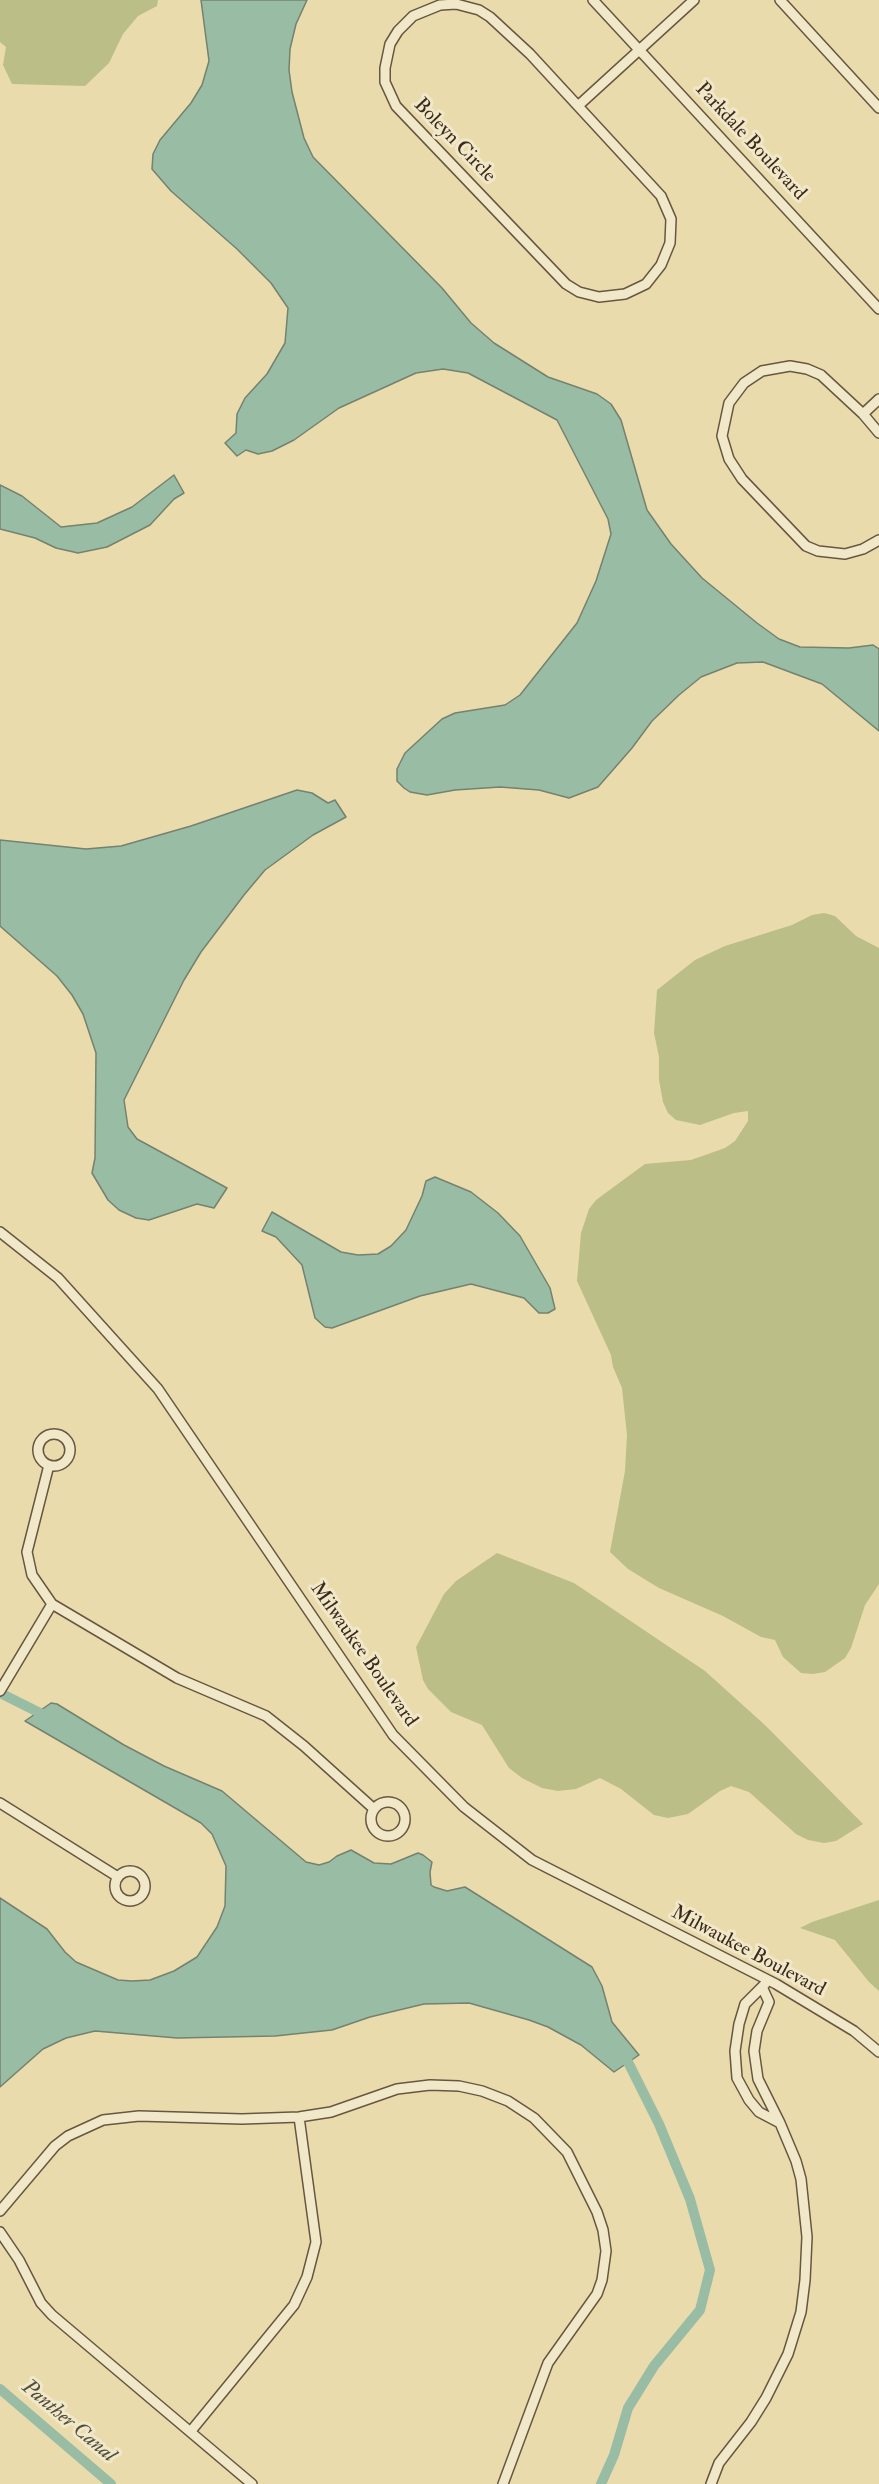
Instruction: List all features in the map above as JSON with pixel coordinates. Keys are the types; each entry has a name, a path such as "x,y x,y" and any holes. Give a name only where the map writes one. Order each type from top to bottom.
{"street":[{"name":"Parkdale Boulevard","path":"593,0 879,309"},
{"path":"579,105 694,0"},
{"path":"780,0 879,108"},
{"name":"Boleyn Circle","path":"440,4 468,6 490,17 530,54 579,105 654,186 667,206 671,219 670,243 661,265 646,284 625,294 599,297 588,295 566,284 553,273 461,172 403,116 386,82 387,53 398,31 413,16 440,4"},
{"path":"879,433 863,414 821,375 807,369 777,367 752,376 735,393 724,416 722,436 729,459 742,479 806,546 818,551 845,554 863,549 879,540"},
{"path":"863,414 879,399"},
{"name":"Milwaukee Boulevard","path":"0,1232 58,1278 158,1389 393,1735 464,1807 532,1860 768,1980 854,2031 879,2052"},
{"path":"49,1465 27,1552 32,1575 52,1604 177,1678 266,1716 312,1753 374,1809"},
{"path":"0,1691 52,1604"},
{"path":"0,1803 118,1877"},
{"path":"768,1980 762,1989 745,2004 735,2051 737,2078 749,2100 759,2112 780,2123"},
{"path":"711,2484 719,2463 751,2422 788,2354 801,2312 807,2254 805,2211 796,2161 758,2079 754,2051 757,2031 769,2002 762,1989"},
{"path":"735,2051 754,2051"},
{"path":"0,2211 55,2146 68,2136 103,2120 139,2116 220,2119 299,2117 331,2112 397,2090 430,2085 459,2086 482,2091 522,2110 543,2125 567,2152 581,2178 603,2230 606,2251 602,2280 589,2306 548,2362 503,2484"},
{"path":"190,2431 294,2305 308,2277 316,2242 299,2117"},
{"path":"0,2232 19,2260 41,2303 252,2484"}],"shaded area":[{"path":"0,0 158,0 157,6 138,16 123,34 109,63 85,86 12,84 3,65 6,47 0,42"},
{"path":"201,0 307,0 296,24 290,49 289,70 292,92 304,138 313,157 442,288 471,323 494,343 548,377 597,394 611,404 621,420 647,510 671,544 702,578 779,639 800,647 849,648 873,645 879,649 879,731 822,684 763,662 737,663 701,677 652,721 598,787 569,798 539,790 500,787 455,790 427,795 410,792 397,781 397,769 405,753 442,719 455,713 505,705 520,695 577,623 596,581 611,534 608,519 557,420 468,373 443,369 416,373 339,408 294,440 272,451 258,454 246,450 237,456 225,443 236,433 237,414 245,398 267,374 285,343 288,308 271,283 237,249 171,191 152,169 153,154 160,140 191,103 202,85 209,61"},
{"path":"174,475 184,493 174,499 150,525 107,547 78,553 0,529 0,485 22,496 61,527 97,523 132,507"},
{"path":"297,790 312,793 328,803 335,800 346,817 313,835 265,870 244,895 201,952 184,980 124,1100 128,1127 137,1139 227,1188 214,1208 197,1204 149,1220 136,1218 119,1210 108,1200 92,1173 95,1158 96,1053 83,1014 57,976 0,926 0,840 86,849 121,846 191,826"},
{"path":"824,913 835,916 856,936 879,948 879,1584 865,1605 851,1648 845,1658 825,1672 813,1674 801,1673 783,1657 775,1640 761,1637 723,1616 659,1588 628,1569 610,1552 625,1471 627,1435 622,1388 613,1367 611,1355 577,1281 581,1233 589,1209 596,1200 645,1164 691,1160 725,1148 735,1141 748,1121 748,1111 734,1113 700,1125 676,1120 668,1113 663,1102 659,1080 659,1057 654,1033 657,990 695,960 725,946 792,925 812,915"},
{"path":"435,1177 471,1192 498,1213 520,1236 550,1288 555,1309 548,1313 539,1313 524,1298 471,1284 420,1296 332,1328 325,1327 315,1318 302,1265 276,1237 262,1231 272,1212 341,1252 358,1255 378,1254 391,1246 406,1230 422,1196 426,1181"},
{"path":"497,1553 574,1583 705,1671 766,1726 863,1824 836,1841 824,1843 808,1840 796,1834 749,1792 731,1786 720,1791 688,1814 668,1818 654,1815 621,1789 600,1778 576,1789 558,1791 542,1788 522,1778 509,1768 482,1725 451,1712 428,1689 423,1680 416,1647 444,1594 456,1581"},
{"path":"51,1703 57,1704 124,1745 164,1766 222,1791 306,1862 319,1865 351,1850 374,1863 391,1864 418,1853 423,1855 432,1862 431,1885 434,1887 447,1891 465,1887 592,1967 602,1986 612,2022 639,2055 614,2072 581,2045 548,2027 529,2020 469,2003 424,2004 370,2017 332,2030 275,2036 177,2038 95,2031 66,2038 43,2049 0,2087 0,1898 47,1929 76,1962 118,1980 132,1981 150,1980 174,1971 197,1957 217,1927 225,1906 226,1866 212,1834 201,1823 25,1721"},
{"path":"879,1900 879,1991 835,1940 800,1928"}],"waterway":[{"path":"0,1693 48,1717"},
{"path":"601,2484 614,2455 628,2408 654,2366 700,2310 710,2270 690,2199 659,2124 628,2062 616,2054"},
{"name":"Panther Canal","path":"0,2389 111,2484"}]}
